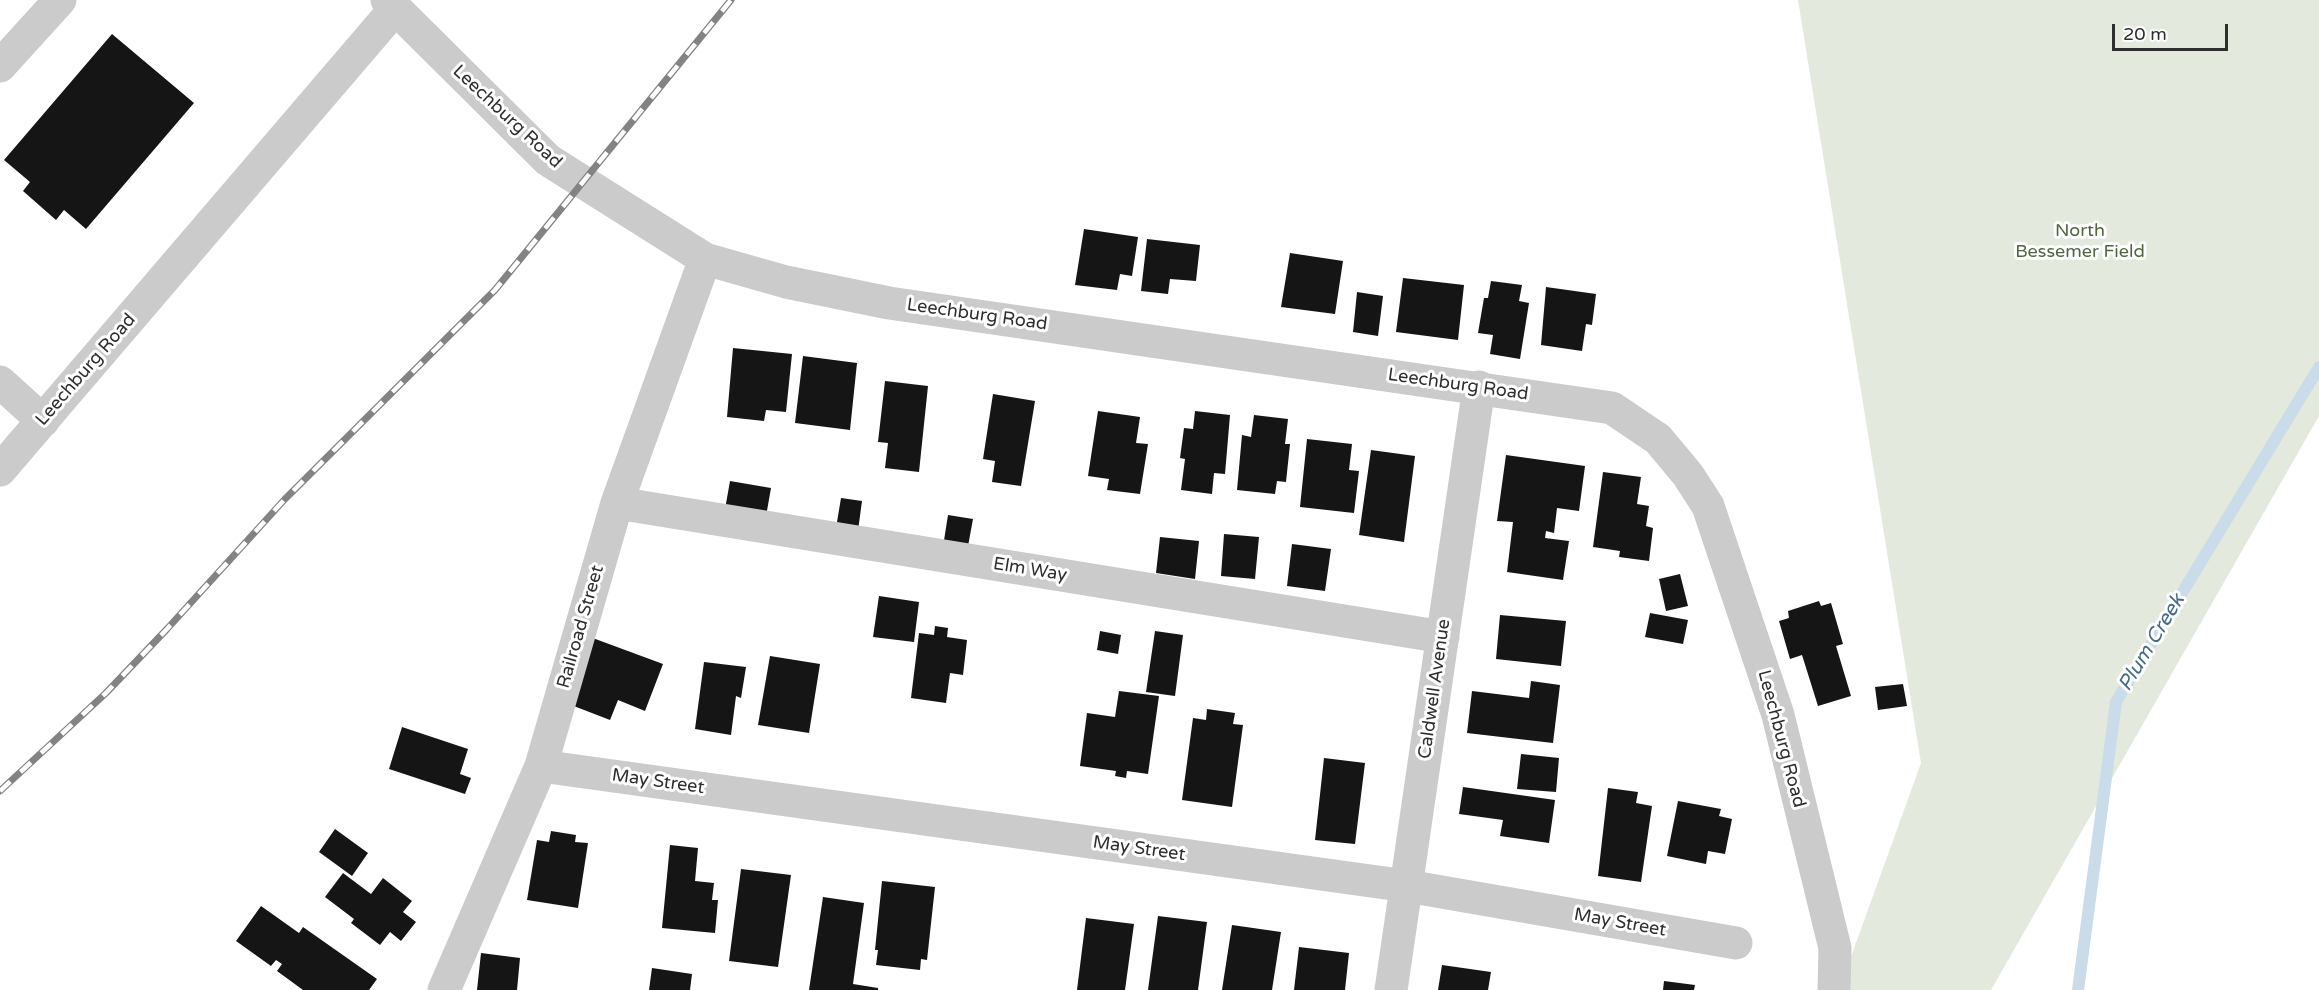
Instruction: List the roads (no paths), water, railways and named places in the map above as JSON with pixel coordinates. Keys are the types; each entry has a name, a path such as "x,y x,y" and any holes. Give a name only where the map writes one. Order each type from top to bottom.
{"street":[{"path":"0,66 60,0"},
{"name":"Leechburg Road","path":"0,470 391,5 548,160 705,259 786,282 890,303 1612,408 1658,439 1688,475 1708,506 1778,715 1835,948 1834,990"},
{"name":"Railroad Street","path":"444,990 541,766 617,503 705,259"},
{"path":"0,382 43,421"},
{"name":"Caldwell Avenue","path":"1391,990 1479,387"},
{"name":"Elm Way","path":"617,503 1443,637"},
{"name":"May Street","path":"541,766 1407,886 1736,943"}],"waterway":[{"name":"Plum Creek","path":"2078,990 2116,702 2319,367"}],"railway":[{"path":"0,791 106,693 285,499 495,290 731,0"}],"park label":[{"name":"North Bessemer Field","path":"2080,241"}]}
